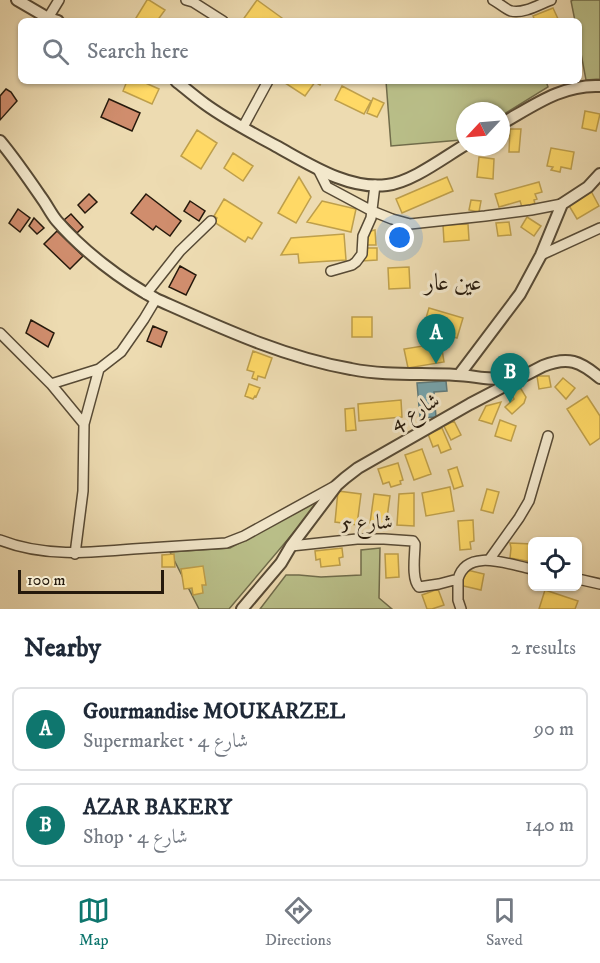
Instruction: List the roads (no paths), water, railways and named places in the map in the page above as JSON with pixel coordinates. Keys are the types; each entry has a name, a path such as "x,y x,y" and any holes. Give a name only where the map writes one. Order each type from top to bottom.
{"street":[{"path":"17,0 51,18"},
{"path":"53,18 58,0"},
{"path":"186,0 218,18"},
{"path":"494,0 511,10 519,11 551,0"},
{"path":"180,84 206,105 329,175 367,185 397,183 456,151"},
{"path":"243,127 266,84"},
{"path":"510,119 562,91 585,86 600,86"},
{"path":"0,141 14,157 57,220 84,248 156,299 227,331 319,362 383,374 459,375 516,379"},
{"path":"318,169 327,188 372,212 410,224 496,215 562,204 588,187 600,174"},
{"path":"588,187 600,183"},
{"path":"331,271 356,262 362,254 363,236 371,218 375,185"},
{"path":"459,375 520,294 541,255 562,204"},
{"path":"146,294 180,251 211,221"},
{"path":"541,255 600,228"},
{"path":"51,384 99,369 121,352 156,299"},
{"path":"0,333 51,384 84,424"},
{"name":"شارع 4","path":"242,609 281,563 337,485 358,468 470,404 553,362 566,360 582,364 600,378"},
{"path":"75,554 83,491 84,424 99,369"},
{"path":"489,560 529,501 548,436"},
{"path":"0,540 42,551 75,554 226,543 244,536 337,485"},
{"name":"شارع 5","path":"291,546 357,539 411,540 415,544 414,579 419,587 458,579 462,568 473,561 489,560 528,568"},
{"path":"458,579 458,600 461,609"},
{"path":"582,580 600,584"}],"place":[{"name":"Gourmandise MOUKARZEL","path":"436,364"},
{"name":"AZAR BAKERY","path":"510,403"}],"district":[{"name":"عين عار","path":"453,283"}]}
